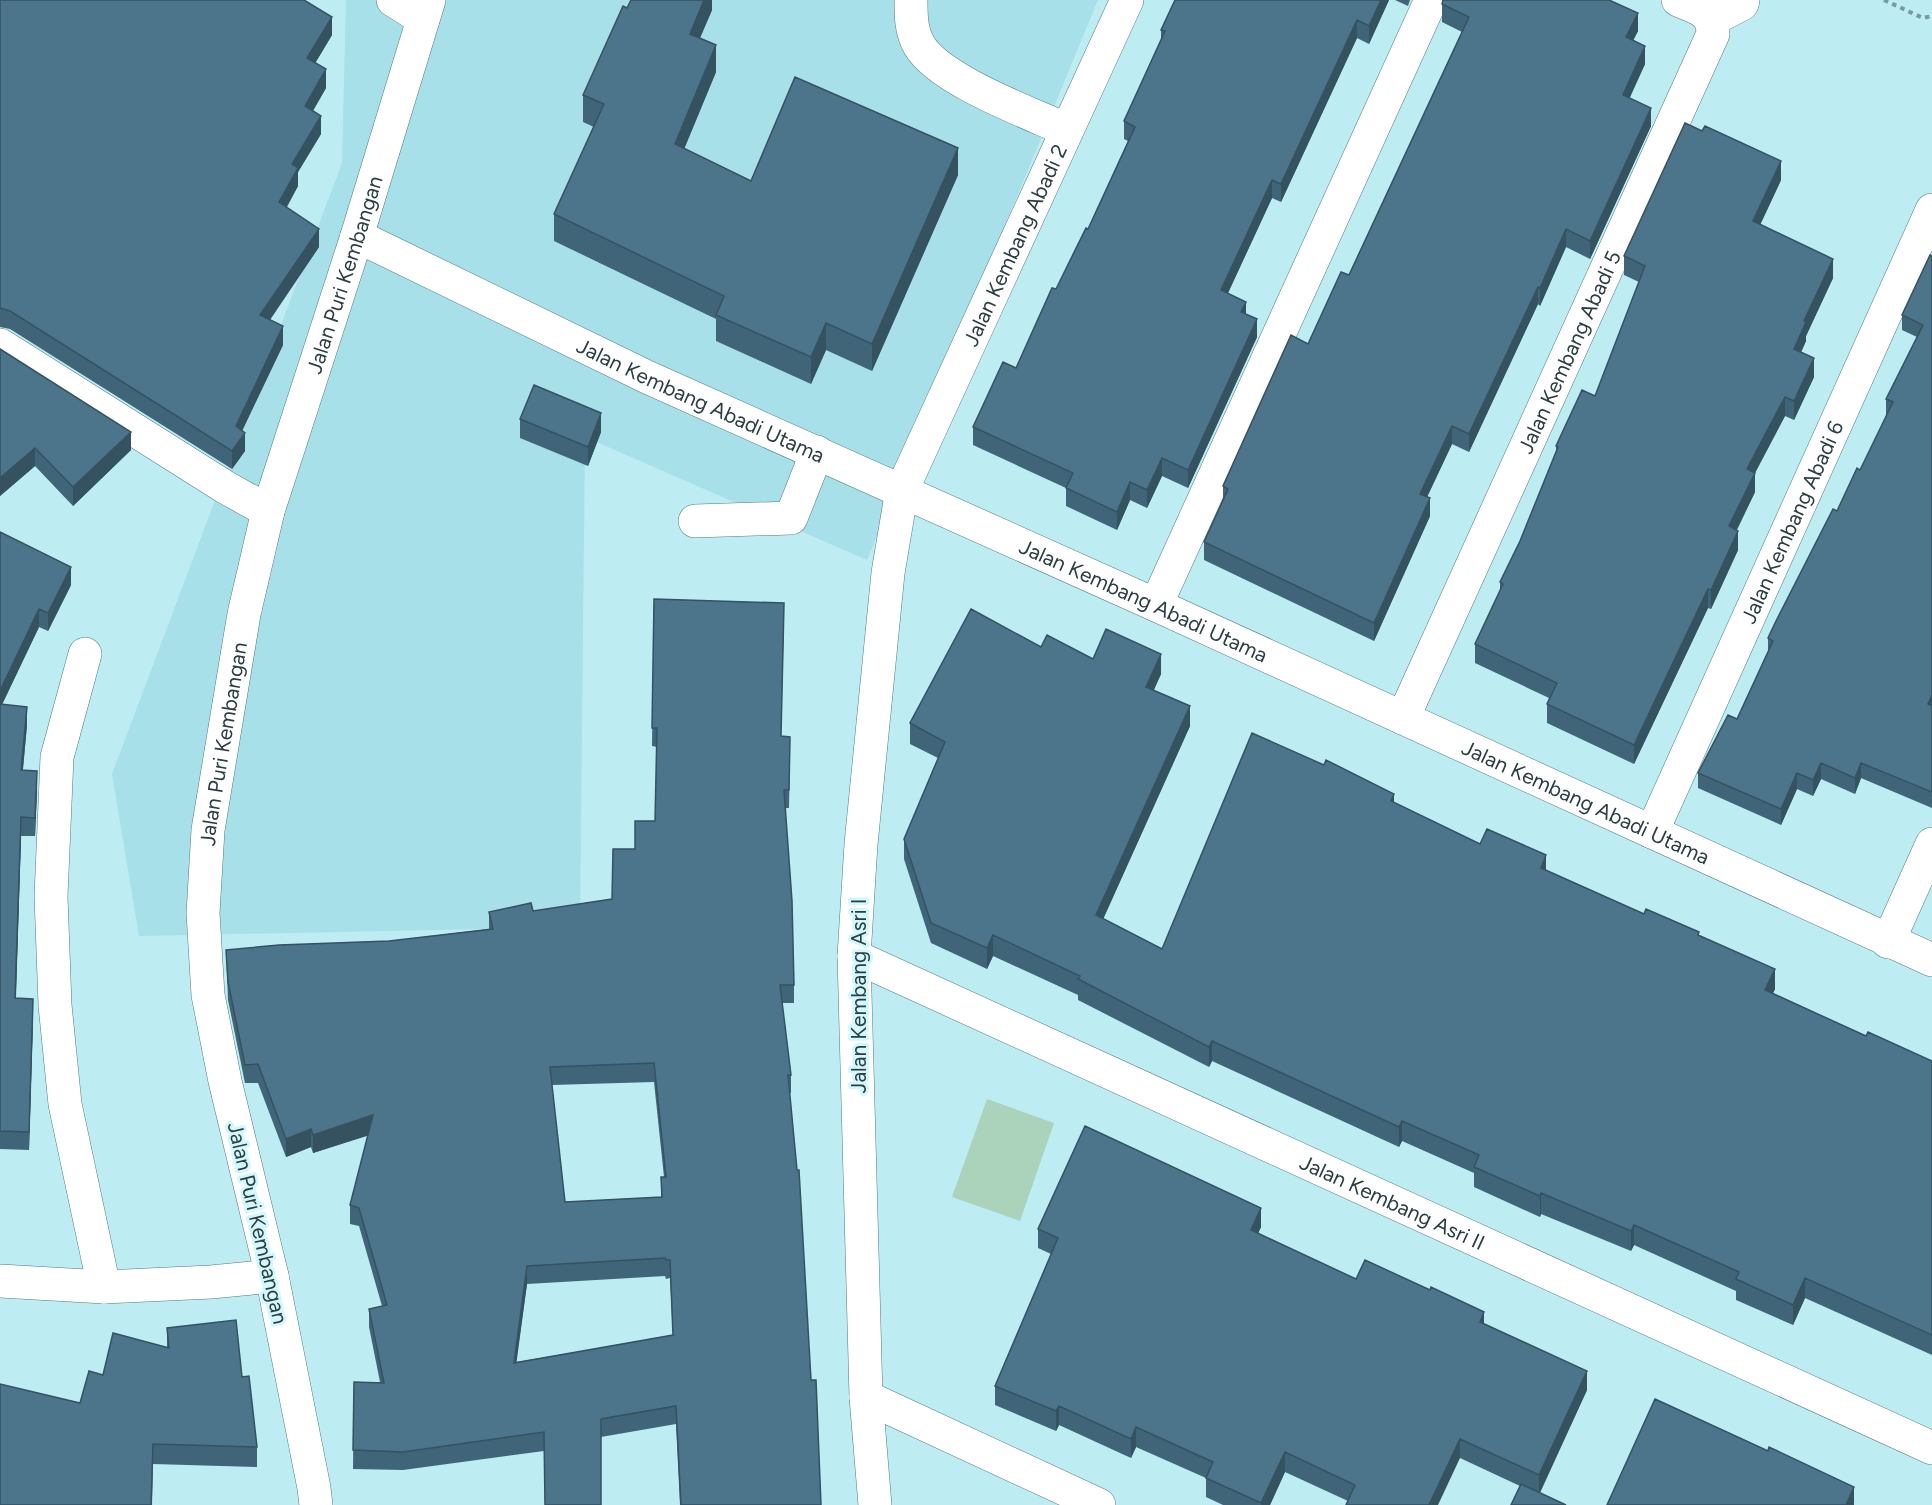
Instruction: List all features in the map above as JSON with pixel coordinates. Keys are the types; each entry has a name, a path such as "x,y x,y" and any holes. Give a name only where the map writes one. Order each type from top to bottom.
{"street":[{"path":"393,0 426,10"},
{"path":"911,0 911,22 920,46 940,67 965,83 1067,130"},
{"name":"Jalan Kembang Abadi 2","path":"902,490 1127,0"},
{"path":"1156,605 1431,0"},
{"path":"1678,0 1697,8 1711,20 1742,4 1743,0"},
{"name":"Jalan Puri Kembangan","path":"316,1505 272,1276 225,1081 208,995 203,914 208,830 244,614 268,511 357,236 426,10"},
{"name":"Jalan Kembang Abadi 5","path":"1403,718 1713,34 1711,20"},
{"name":"Jalan Kembang Abadi 6","path":"1652,832 1932,210"},
{"name":"Jalan Kembang Abadi Utama","path":"357,236 647,377 1156,605 1888,942 1932,960"},
{"path":"0,345 225,487 268,511"},
{"path":"695,521 791,518 817,452"},
{"name":"Jalan Kembang Asri I","path":"875,1505 866,1397 855,956 861,844 888,573 902,490"},
{"path":"85,654 57,757 51,896 55,1005 65,1104 104,1287"},
{"path":"1888,942 1932,844"},
{"name":"Jalan Kembang Asri II","path":"855,956 1932,1448"},
{"path":"0,1281 104,1287 211,1282 272,1276"},
{"path":"866,1397 1099,1505"}],"path":[{"path":"1884,0 1923,18 1932,16"}],"shaded area":[{"path":"346,0 1098,0 867,560 585,437 580,927 139,936 112,774 342,163"}],"green space":[{"path":"987,1099 1054,1123 1020,1221 952,1197"}],"building":[{"path":"0,0 304,0 332,17 307,58 326,69 305,106 321,116 292,164 298,168 279,202 319,229 260,315 283,326 236,426 245,433 232,451 10,311 0,308"},
{"path":"631,0 704,0 690,34 716,45 675,144 751,181 795,77 958,148 872,344 826,323 811,357 716,315 724,296 554,214 604,104 583,95 623,6 627,8"},
{"path":"1175,0 1381,0 1369,26 1357,20 1281,184 1272,180 1221,290 1246,302 1241,312 1257,319 1188,470 1162,458 1147,490 1130,482 1117,512 1066,488 1073,473 973,427 1003,362 1016,368 1052,288 1056,289 1086,228 1088,229 1135,127 1124,121 1165,31 1161,30"},
{"path":"1443,0 1609,0 1638,13 1626,37 1645,46 1623,95 1651,108 1590,241 1566,229 1469,434 1452,426 1420,494 1430,498 1374,623 1204,542 1228,489 1223,486 1291,335 1308,344 1341,272 1349,275 1469,17 1442,4"},
{"path":"1685,123 1702,131 1705,126 1781,161 1753,221 1833,259 1804,321 1806,322 1794,349 1814,358 1794,401 1785,397 1747,469 1755,473 1729,526 1738,531 1634,745 1547,704 1557,683 1475,644 1503,584 1500,582 1520,541 1558,447 1556,446 1582,390 1595,396 1645,266 1624,256"},
{"path":"1930,255 1932,256 1932,695 1928,704 1932,706 1932,792 1861,763 1855,778 1821,763 1813,780 1797,773 1781,809 1698,773 1728,715 1737,719 1773,641 1768,638 1775,623 1833,509 1837,511 1857,468 1860,470 1893,402 1886,399 1923,325 1902,315"},
{"path":"0,349 131,432 73,487 35,448 0,478"},
{"path":"534,385 601,413 588,447 520,419"},
{"path":"0,532 71,567 48,613 39,609 0,691"},
{"path":"654,599 784,603 781,736 790,737 789,790 784,790 792,901 794,985 780,985 791,1075 788,1075 797,1170 799,1170 811,1380 816,1380 821,1505 681,1505 676,1406 601,1419 601,1505 545,1505 544,1432 403,1452 353,1450 354,1382 384,1383 369,1309 387,1305 359,1208 350,1205 373,1115 313,1135 311,1129 286,1139 258,1064 245,1065 228,982 226,950 279,945 389,941 493,929 489,912 531,903 533,911 612,899 613,849 635,849 635,821 655,821 657,728 652,728","holes":["654,1063 666,1177 661,1177 662,1197 565,1202 550,1067","665,1258 670,1260 673,1335 514,1363 527,1266"]},
{"path":"971,609 1041,647 1047,635 1093,659 1106,629 1161,654 1146,687 1190,706 1096,915 1162,949 1252,733 1324,765 1326,760 1394,794 1391,801 1480,844 1487,829 1546,855 1541,868 1644,914 1646,909 1775,969 1765,990 1866,1036 1868,1032 1932,1061 1932,1335 1805,1278 1793,1305 1736,1279 1739,1272 1634,1225 1631,1231 1541,1193 1540,1196 1474,1167 1479,1155 1402,1121 1399,1127 1212,1041 1209,1047 1078,979 1080,976 993,935 987,948 931,923 904,839 945,742 910,723"},
{"path":"0,704 27,707 21,770 37,771 35,818 21,817 15,998 33,999 29,1132 0,1131"},
{"path":"1085,1126 1261,1208 1251,1230 1356,1279 1365,1260 1430,1290 1431,1287 1484,1312 1480,1322 1587,1371 1539,1475 1460,1439 1429,1505 1346,1505 1355,1485 1285,1452 1261,1503 1206,1478 1213,1462 1136,1427 1131,1439 1059,1406 1056,1411 995,1386 1058,1238 1038,1229"},
{"path":"236,1320 242,1377 249,1376 257,1447 153,1444 151,1505 0,1505 0,1384 80,1403 89,1371 103,1375 113,1333 169,1348 167,1328"},
{"path":"1655,1399 1768,1451 1769,1447 1854,1487 1846,1505 1607,1505"},
{"path":"1521,1484 1566,1505 1511,1505"}]}
